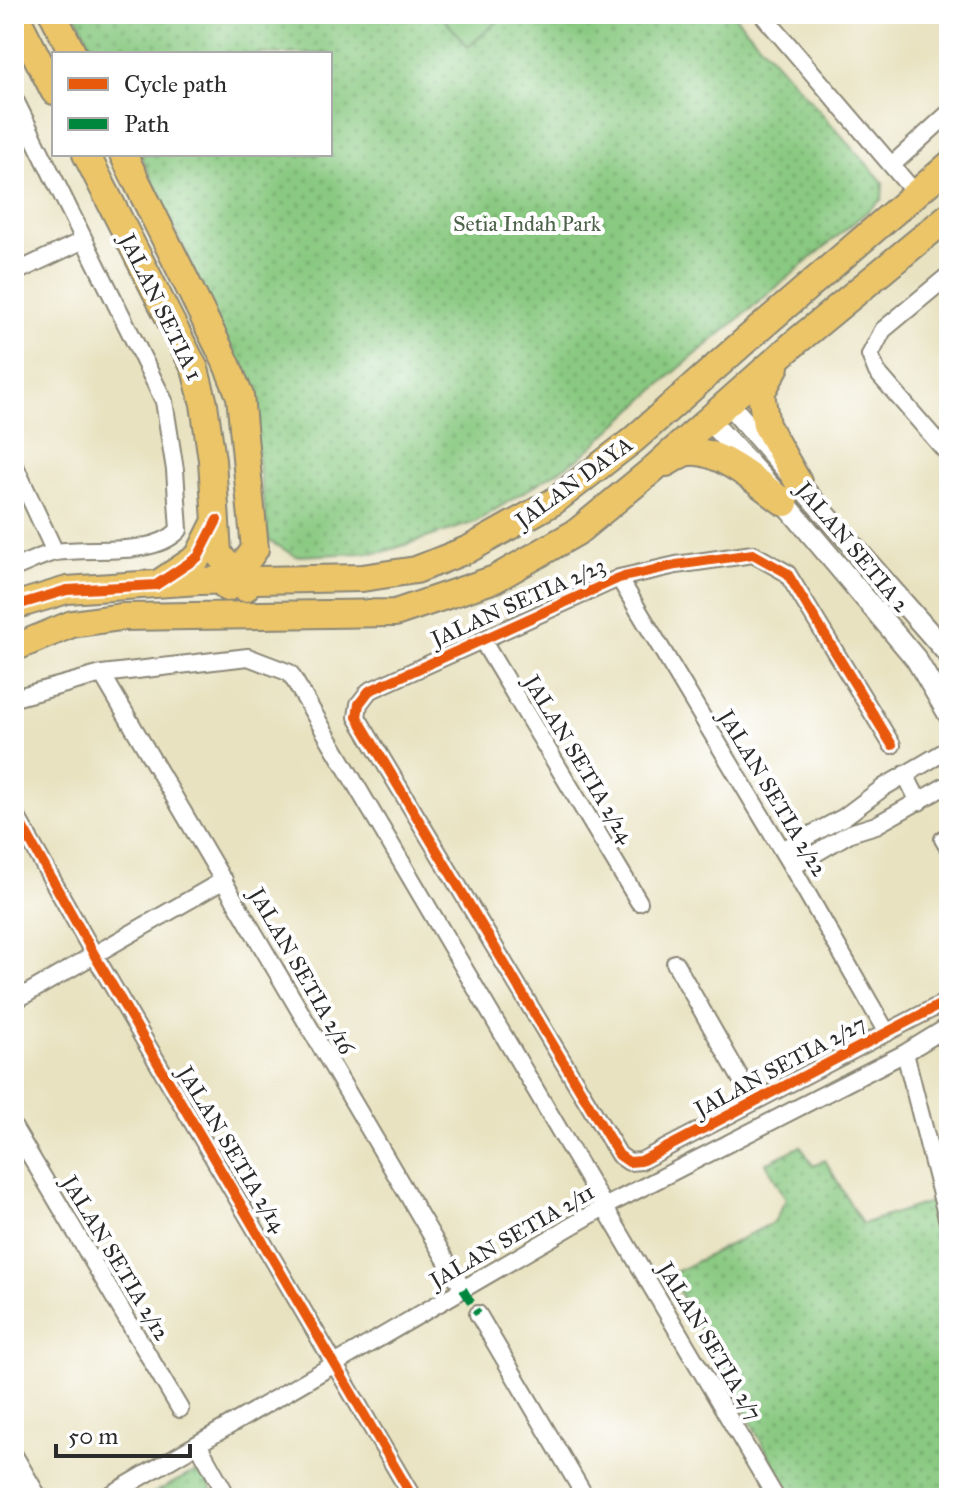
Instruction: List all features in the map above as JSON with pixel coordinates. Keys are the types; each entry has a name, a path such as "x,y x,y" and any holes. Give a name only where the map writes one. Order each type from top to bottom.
{"main road":[{"path":"15,14 52,87"},
{"path":"53,14 72,52"},
{"name":"JALAN SETIA 1","path":"87,156 195,369 204,404 218,553 236,579 255,549 240,396 124,156"},
{"name":"JALAN DAYA","path":"14,606 67,590 236,579 362,578 416,570 469,549 553,502 633,440 949,165"},
{"name":"JALAN DAYA","path":"14,648 72,624 121,617 395,613 495,579 577,532 651,471 716,406 949,216"},
{"path":"633,440 690,403 716,406 717,375 746,340"},
{"path":"792,492 766,425 761,393 771,373 796,342"},
{"path":"651,471 686,451 706,452 792,492"},
{"path":"253,517 258,546 269,561 283,569 325,578"},
{"path":"156,585 198,557 217,520"},
{"path":"121,617 219,596 236,579 252,595 272,605 331,615"}],"street":[{"path":"762,14 916,194"},
{"path":"14,98 164,401 175,470 179,530 164,543 122,549 55,552 14,568"},
{"path":"892,165 949,113"},
{"path":"14,273 84,240"},
{"path":"949,275 883,330 870,355 877,372 949,455"},
{"name":"JALAN SETIA 2","path":"716,406 792,492 949,655"},
{"path":"14,464 55,552"},
{"name":"JALAN SETIA 2","path":"792,492 916,659 949,715"},
{"name":"JALAN SETIA 2/23","path":"629,1162 619,1155 357,717 359,704 369,691 619,578 676,565 753,554 787,573 892,745"},
{"name":"JALAN SETIA 2/22","path":"619,578 782,850 887,1033"},
{"name":"JALAN SETIA 2/24","path":"482,640 639,902"},
{"name":"JALAN SETIA 2/7","path":"14,698 102,674 248,657 290,673 776,1498"},
{"name":"JALAN SETIA 2/16","path":"102,674 463,1289"},
{"path":"782,850 844,817 905,774 949,749"},
{"path":"905,774 919,802"},
{"path":"792,867 850,833 876,825 949,784"},
{"name":"JALAN SETIA 2/14","path":"14,812 413,1498"},
{"path":"14,1001 224,880"},
{"path":"675,963 754,1102"},
{"name":"JALAN SETIA 2/27","path":"629,1162 641,1161 949,1000"},
{"name":"JALAN SETIA 2/11","path":"105,1498 604,1207 905,1053 949,1026"},
{"path":"905,1053 949,1226"},
{"name":"JALAN SETIA 2/12","path":"14,1128 180,1409"},
{"path":"478,1314 586,1498"},
{"path":"198,1444 228,1498"},
{"path":"14,1455 39,1498"}],"green space":[{"name":"Setia Indah Park","path":"76,14 733,14 883,182 882,199 670,376 581,457 475,522 383,552 296,556 269,541 248,388 141,156 332,156 332,52 93,52"},
{"path":"440,14 506,14 468,47"},
{"path":"801,1146 813,1166 825,1160 862,1224 936,1200 949,1266 949,1498 792,1498 670,1275 774,1222 786,1199 766,1163"},
{"path":"197,1472 205,1477 217,1498 145,1498 188,1475"}],"marked path":[{"path":"463,1289 478,1314"}],"cycle path":[{"path":"14,606 67,590 156,585 198,557 217,520"},
{"path":"892,745 787,573 753,554 676,565 619,578 369,691 359,704 357,717 619,1155 629,1162 641,1161 949,1000"},
{"path":"14,812 413,1498"}]}
